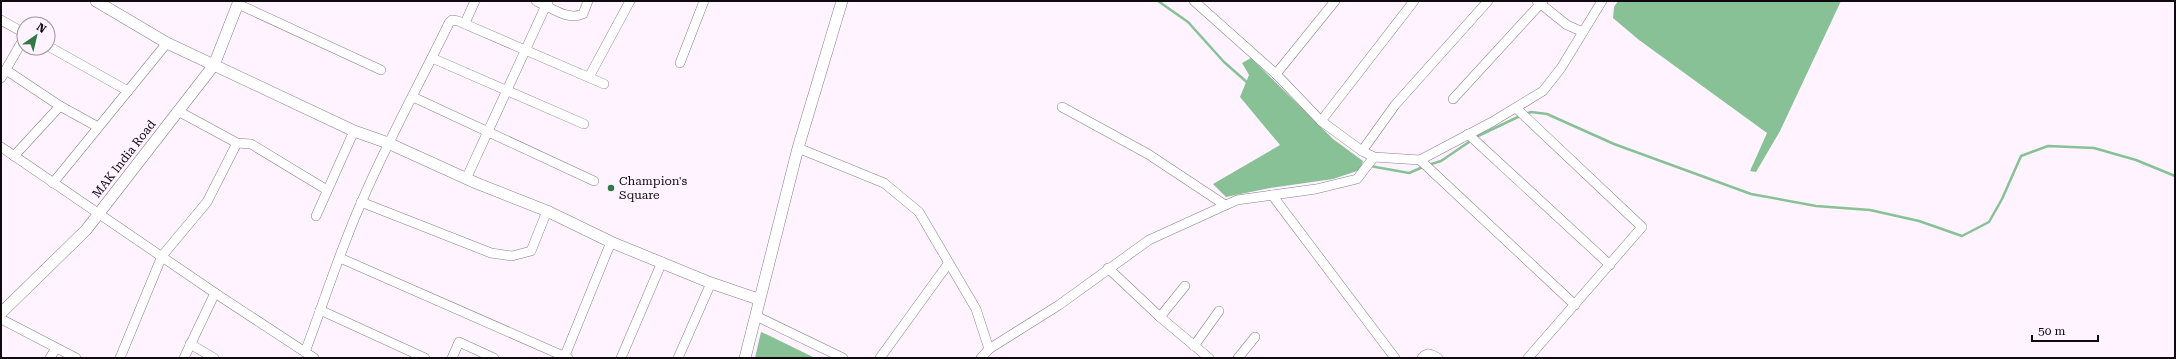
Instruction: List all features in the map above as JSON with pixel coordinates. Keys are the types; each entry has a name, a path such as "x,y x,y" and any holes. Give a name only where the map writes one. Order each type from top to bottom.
{"street":[{"path":"96,1 167,43 354,131 388,143 466,179 547,212 611,242 711,283 758,299"},
{"path":"465,23 475,1"},
{"path":"536,1 547,3 569,17 575,17 583,14 588,1"},
{"path":"589,77 630,1"},
{"path":"680,63 704,1"},
{"path":"745,358 756,316 758,299 798,148 842,1"},
{"path":"1194,1 1276,74 1321,121 1362,151 1369,163"},
{"path":"1276,74 1334,1"},
{"path":"1321,121 1414,1"},
{"path":"1362,151 1395,105 1488,1"},
{"path":"1369,163 1424,164 1521,113 1544,92 1561,68 1602,1"},
{"path":"1453,99 1540,2 1567,25 1583,32"},
{"path":"238,3 381,70"},
{"name":"MAK India Road","path":"1,314 86,230 214,65 238,3"},
{"path":"466,179 547,3"},
{"path":"1,20 16,28"},
{"path":"305,352 361,202 388,143 413,98 452,20 465,23 604,84"},
{"path":"53,183 167,43"},
{"path":"56,50 128,91"},
{"path":"16,52 3,74 98,127"},
{"path":"432,58 584,124"},
{"path":"413,98 594,181"},
{"path":"14,156 60,106"},
{"path":"1062,107 1148,154 1226,205"},
{"path":"178,111 237,143 251,144 327,190"},
{"path":"1521,113 1642,227 1576,305 1528,358"},
{"path":"316,216 354,131"},
{"path":"1472,138 1610,265"},
{"path":"120,358 162,256 207,202 237,143"},
{"path":"1,147 215,293 314,358"},
{"path":"798,148 884,183 919,212 948,264 976,309 989,349"},
{"path":"981,358 989,349 1059,305 1108,268 1149,240 1237,200 1316,189 1357,179 1369,163"},
{"path":"1424,164 1576,305"},
{"path":"1272,195 1395,358"},
{"path":"361,202 491,253 512,256 531,251 547,212"},
{"path":"340,258 565,358 611,242"},
{"path":"622,358 662,262"},
{"path":"880,358 948,264"},
{"path":"1108,268 1160,317 1209,358"},
{"path":"678,358 711,283"},
{"path":"1160,317 1185,286"},
{"path":"184,358 215,293"},
{"path":"320,310 425,358"},
{"path":"1194,346 1219,310"},
{"path":"756,316 843,358"},
{"path":"1,319 76,358"},
{"path":"1238,358 1255,337"},
{"path":"452,358 459,342 494,358"},
{"path":"190,344 214,358"},
{"path":"50,358 56,348"},
{"path":"1422,358 1426,354 1430,354 1438,358"}],"shaded area":[{"path":"1618,1 1841,1 1780,131 1756,172 1750,171 1767,133 1639,40 1613,18 1614,7"},
{"path":"1251,58 1333,139 1363,161 1360,170 1333,179 1270,188 1226,197 1213,184 1280,145 1240,97 1249,75 1242,63"},
{"path":"761,332 766,334 815,358 755,358"}],"waterway":[{"path":"1158,1 1188,22 1224,62 1249,84"},
{"path":"1525,114 1531,112 1547,114 1614,144 1751,194 1816,206 1870,210 1919,221 1962,236 1989,222 2002,199 2021,156 2048,146 2094,148 2136,160 2175,176"},
{"path":"1476,137 1520,116"},
{"path":"1428,165 1441,161 1472,140"},
{"path":"1370,166 1409,173 1423,167"}],"place":[{"name":"Champion's Square","path":"611,188"}]}
